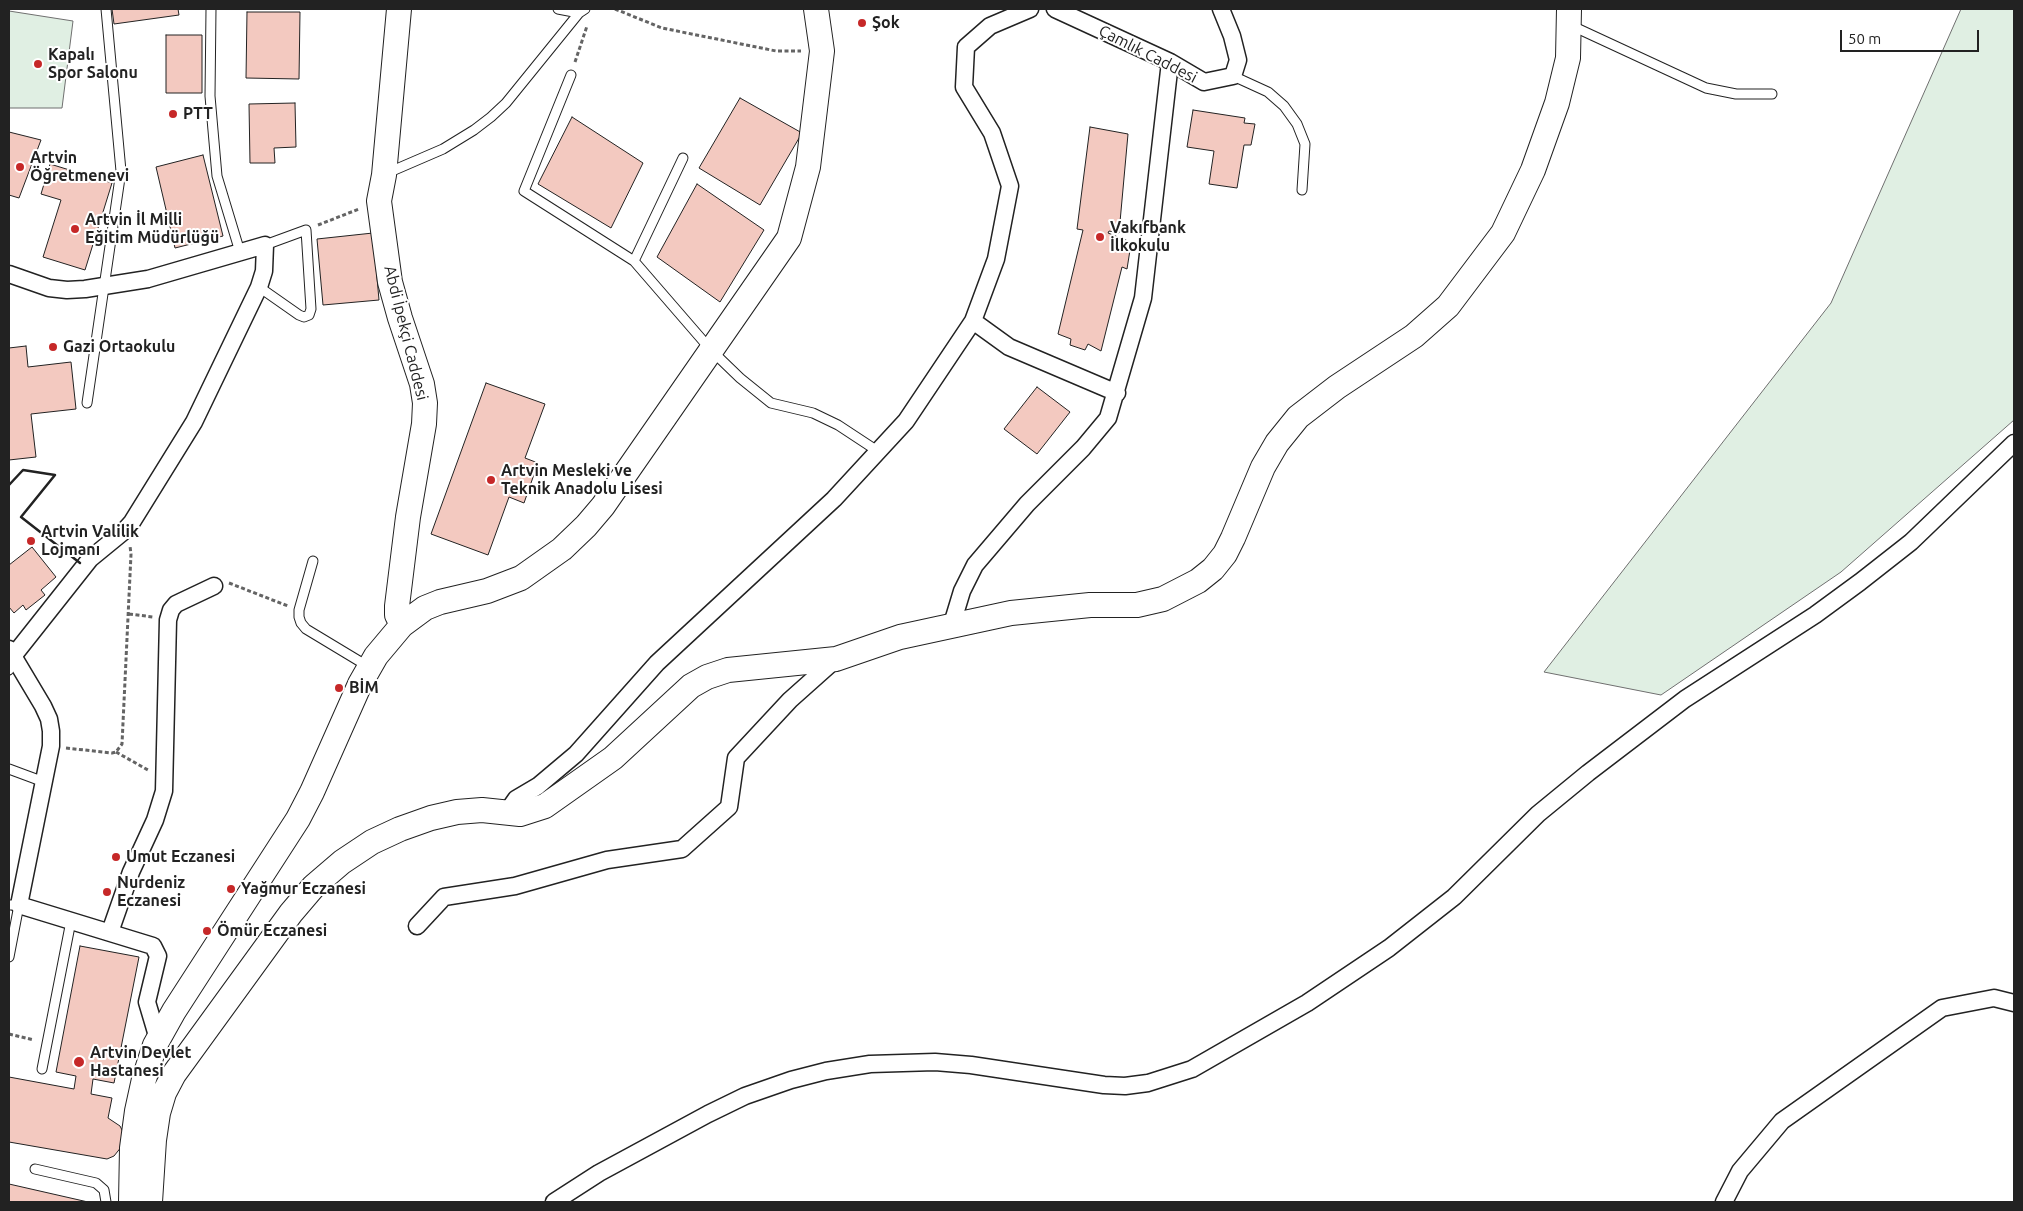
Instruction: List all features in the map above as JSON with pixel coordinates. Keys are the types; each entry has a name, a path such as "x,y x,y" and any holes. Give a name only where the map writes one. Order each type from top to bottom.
{"street":[{"name":"Abdi İpekçi Caddesi","path":"399,9 384,175 379,201 390,282 422,384 425,402 424,424 408,517 397,606 402,625"},
{"path":"131,1202 132,1148 137,1111 144,1079 158,1039 298,819 369,668 386,643 402,625 425,608 440,602 487,591 521,578 562,549 586,526 604,506 789,238 808,167 822,51 816,9"},
{"path":"507,812 516,799 538,786 576,754 657,663 834,499 906,421 973,321 996,259 1010,186 992,133 964,87 966,47 990,26 1030,9"},
{"name":"Çamlık Caddesi","path":"1055,9 1170,62 1204,82 1233,76"},
{"path":"1221,9 1232,36 1238,60 1233,76"},
{"path":"150,1202 154,1140 158,1113 164,1093 187,1054 291,913 314,886 342,862 372,842 431,818 457,812 482,810 520,814 532,811 557,799 613,758 691,686 728,670 750,666 796,664 836,659 900,637 952,624 1011,613 1090,604 1137,605 1163,599 1198,580 1213,569 1225,554 1233,538 1263,467 1277,443 1298,417 1337,387 1414,336 1448,306 1502,233 1533,170 1557,103 1568,58 1569,17"},
{"path":"952,624 962,591 975,565 1027,504 1083,448 1108,418 1117,393 1143,298 1170,62"},
{"path":"9,274 49,288 67,290 106,286 148,279 265,245 264,271 259,287 194,422 132,522 84,566 10,658 31,682 49,719 51,746 14,905 149,944 157,951 156,964 147,1002 158,1039"},
{"path":"973,321 1009,347 1117,393"},
{"path":"554,1202 599,1173 745,1096 791,1080 826,1071 870,1064 935,1062 971,1065 1104,1085 1125,1086 1148,1083 1192,1069 1307,1003 1389,948 1454,897 1538,814 1588,773 1684,700 1815,615 1860,582 1924,529 2014,443"},
{"path":"110,932 131,872 161,806 165,780 168,620 171,610 176,604 214,586"},
{"path":"417,926 444,897 515,886 607,860 682,849 729,807 736,758 790,700 836,659"},
{"path":"1724,1202 1740,1171 1782,1121 1942,1008 1994,998 2014,1003"}],"lane":[{"path":"87,403 106,286 121,171 106,9"},
{"path":"210,9 210,96 217,176 240,252"},
{"path":"558,9 582,11"},
{"path":"384,175 443,149 491,117 506,103 582,11"},
{"path":"1569,17 1706,88 1736,94 1772,94"},
{"path":"571,75 524,191 634,261 711,350 740,378 771,403 813,413 838,425 878,452"},
{"path":"1233,76 1272,96 1284,106 1297,124 1305,144 1302,190"},
{"path":"634,261 683,158"},
{"path":"259,287 298,315 304,317 308,315 311,309 306,230 265,245"},
{"path":"313,561 299,610 299,617 306,629 369,668"},
{"path":"9,769 44,782"},
{"path":"9,957 14,905"},
{"path":"42,1069 71,921"},
{"path":"35,1169 96,1183 104,1190 106,1202"}],"path":[{"path":"615,9 662,28 776,51 822,51"},
{"path":"571,75 590,18"},
{"path":"306,230 379,201"},
{"path":"116,752 120,749 122,738 132,554 123,532"},
{"path":"214,586 222,583 236,584 299,610"},
{"path":"129,614 168,620"},
{"path":"51,746 105,753 116,752 165,780"},
{"path":"9,1034 47,1043"}],"green space":[{"path":"1961,9 2014,9 2014,420 1841,572 1661,695 1544,672 1831,303"},
{"name":"Kapalı Spor Salonu","path":"9,11 73,21 62,108 9,108"}],"building":[{"path":"112,9 178,9 179,15 114,24"},
{"path":"247,12 300,12 299,79 246,78"},
{"path":"166,35 202,35 202,93 166,93"},
{"path":"740,98 802,133 760,205 699,168"},
{"path":"295,103 296,147 274,148 275,163 250,163 249,104"},
{"path":"1193,110 1245,118 1244,123 1255,124 1251,145 1244,145 1237,188 1209,184 1214,151 1187,147"},
{"path":"572,117 643,163 611,228 538,184"},
{"name":"Vakıfbank İlkokulu","path":"1090,127 1128,134 1119,233 1109,231 1108,233 1128,241 1125,248 1130,250 1127,269 1122,267 1101,351 1088,344 1085,350 1070,345 1071,339 1058,334 1083,230 1077,229"},
{"name":"Artvin Öğretmenevi","path":"9,132 41,140 19,198 9,195"},
{"path":"203,155 223,236 175,248 156,167"},
{"name":"Artvin İl Milli Eğitim Müdürlüğü","path":"50,164 112,183 85,270 43,257 61,200 41,194"},
{"path":"697,184 764,230 720,302 657,257"},
{"path":"373,233 379,300 323,305 317,239"},
{"name":"Gazi Ortaokulu","path":"26,346 28,367 71,362 76,409 31,414 36,457 9,460 9,348"},
{"name":"Artvin Mesleki ve Teknik Anadolu Lisesi","path":"486,383 545,404 525,458 538,463 524,503 509,497 488,555 431,534"},
{"path":"1037,387 1070,412 1037,454 1004,429"},
{"name":"Artvin Valilik Lojmanı","path":"32,547 56,577 41,590 45,595 26,610 23,605 14,613 9,607 9,565"},
{"path":"80,946 139,957 114,1083 93,1079 91,1094 112,1098 108,1118 120,1126 123,1132 122,1146 114,1156 107,1159 9,1142 9,1077 74,1089 76,1076 56,1072"},
{"path":"9,1184 88,1202 9,1202"}],"wall":[{"path":"9,485 23,470 55,475 21,517 80,563"}],"place":[{"name":"Şok","path":"862,23"},
{"name":"Kapalı Spor Salonu","path":"38,64"},
{"name":"PTT","path":"173,114"},
{"name":"Artvin Öğretmenevi","path":"20,167"},
{"name":"Artvin İl Milli Eğitim Müdürlüğü","path":"75,229"},
{"name":"Vakıfbank İlkokulu","path":"1100,237"},
{"name":"Gazi Ortaokulu","path":"53,347"},
{"name":"Artvin Mesleki ve Teknik Anadolu Lisesi","path":"491,480"},
{"name":"Artvin Valilik Lojmanı","path":"31,541"},
{"name":"BİM","path":"339,688"},
{"name":"Umut Eczanesi","path":"116,857"},
{"name":"Yağmur Eczanesi","path":"231,889"},
{"name":"Nurdeniz Eczanesi","path":"107,892"},
{"name":"Ömür Eczanesi","path":"207,931"},
{"name":"Artvin Devlet Hastanesi","path":"79,1062"}]}
